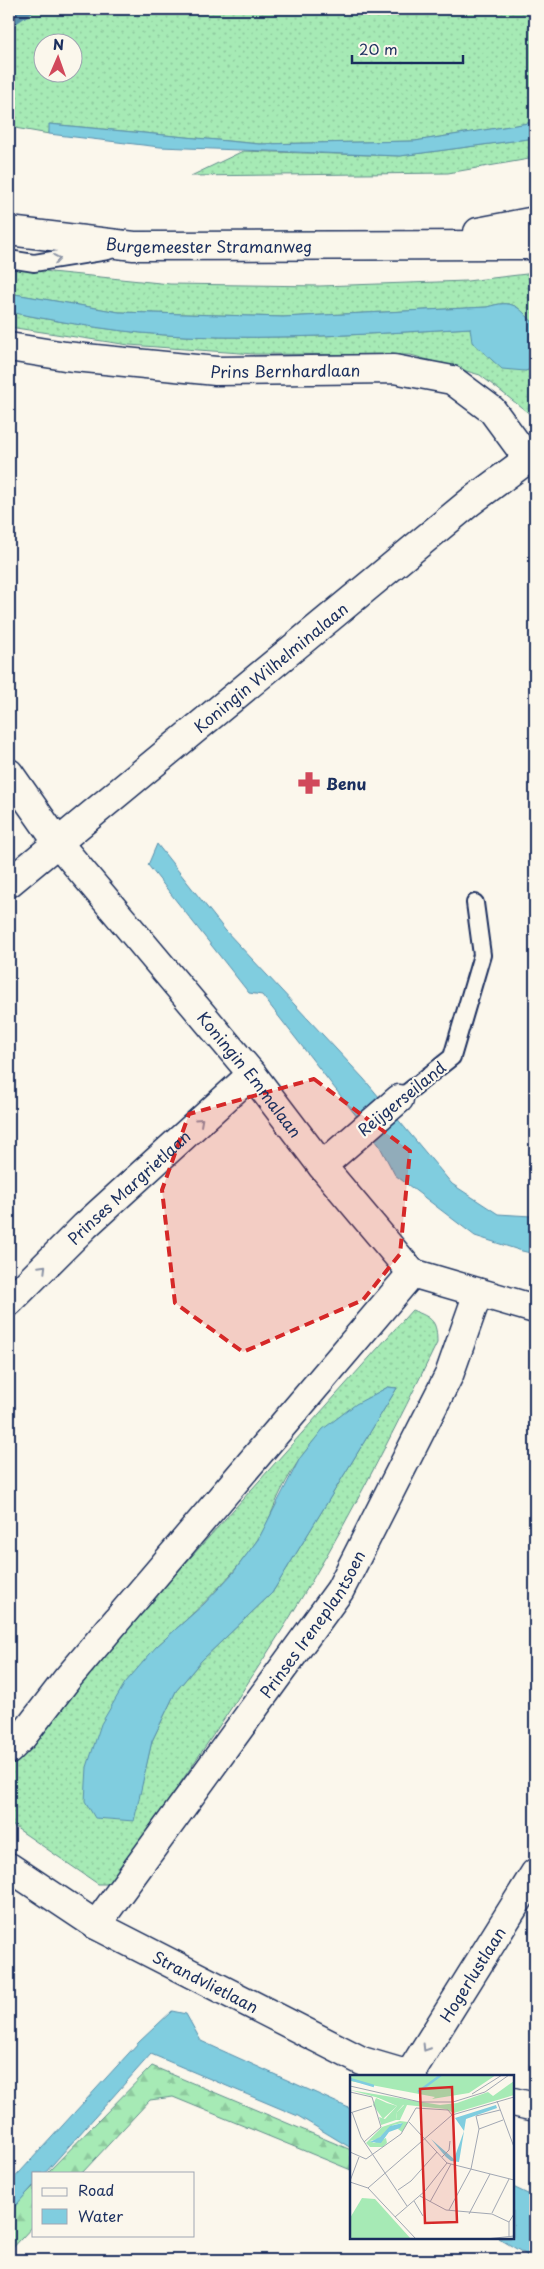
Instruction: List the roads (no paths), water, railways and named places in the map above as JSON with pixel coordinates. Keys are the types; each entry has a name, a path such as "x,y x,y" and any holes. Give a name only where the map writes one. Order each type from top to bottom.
{"street":[{"name":"Burgemeester Stramanweg","path":"410,245 535,221"},
{"name":"Burgemeester Stramanweg","path":"9,231 134,246 535,245"},
{"name":"Prins Bernhardlaan","path":"9,346 65,356 216,371 394,369 452,380 492,410 532,458"},
{"name":"Koningin Wilhelminalaan","path":"9,883 470,502 532,458"},
{"name":"Koningin Emmalaan","path":"9,774 58,843 252,1074 322,1166 412,1274"},
{"name":"Prinses Margrietlaan","path":"9,1302 84,1226 252,1074"},
{"name":"Reijgerseiland","path":"322,1166 399,1099"},
{"path":"9,1750 23,1736 67,1679 412,1274 535,1310"},
{"name":"Prinses Ireneplantsoen","path":"96,1925 340,1590 449,1375 478,1293"},
{"name":"Strandvlietlaan","path":"9,1867 96,1925 362,2061 408,2075"},
{"name":"Hogerlustlaan","path":"412,2075 535,1873"},
{"path":"514,2102 535,2107"}],"lane":[{"path":"9,259 34,263 134,246"},
{"name":"Reijgerseiland","path":"399,1099 452,1057 482,955 475,903"}],"water":[{"path":"535,122 535,138 400,156 160,147 49,134 49,124 259,144 415,141"},
{"path":"9,293 119,312 283,317 487,307 509,304 524,313 535,325 535,368 525,371 502,369 472,342 470,328 292,337 163,335 97,327 9,312"},
{"path":"157,844 225,930 364,1079 452,1184 498,1214 531,1216 535,1210 535,1254 475,1236 395,1175 379,1145 262,995 249,993 148,865"},
{"path":"388,1387 397,1388 272,1593 201,1661 176,1691 152,1741 134,1821 95,1818 85,1801 87,1767 101,1724 125,1683 156,1647 204,1604 233,1573 259,1538 300,1458 323,1429 356,1404"},
{"path":"172,2011 186,2014 201,2041 350,2109 350,2147 298,2116 151,2054 46,2172 32,2172 32,2187 9,2213 9,2184 139,2042"},
{"path":"514,2187 530,2195 532,2258 500,2239 514,2239"}],"waterway":[{"path":"9,22 28,9"}],"place":[{"name":"Benu","path":"309,783"}]}
